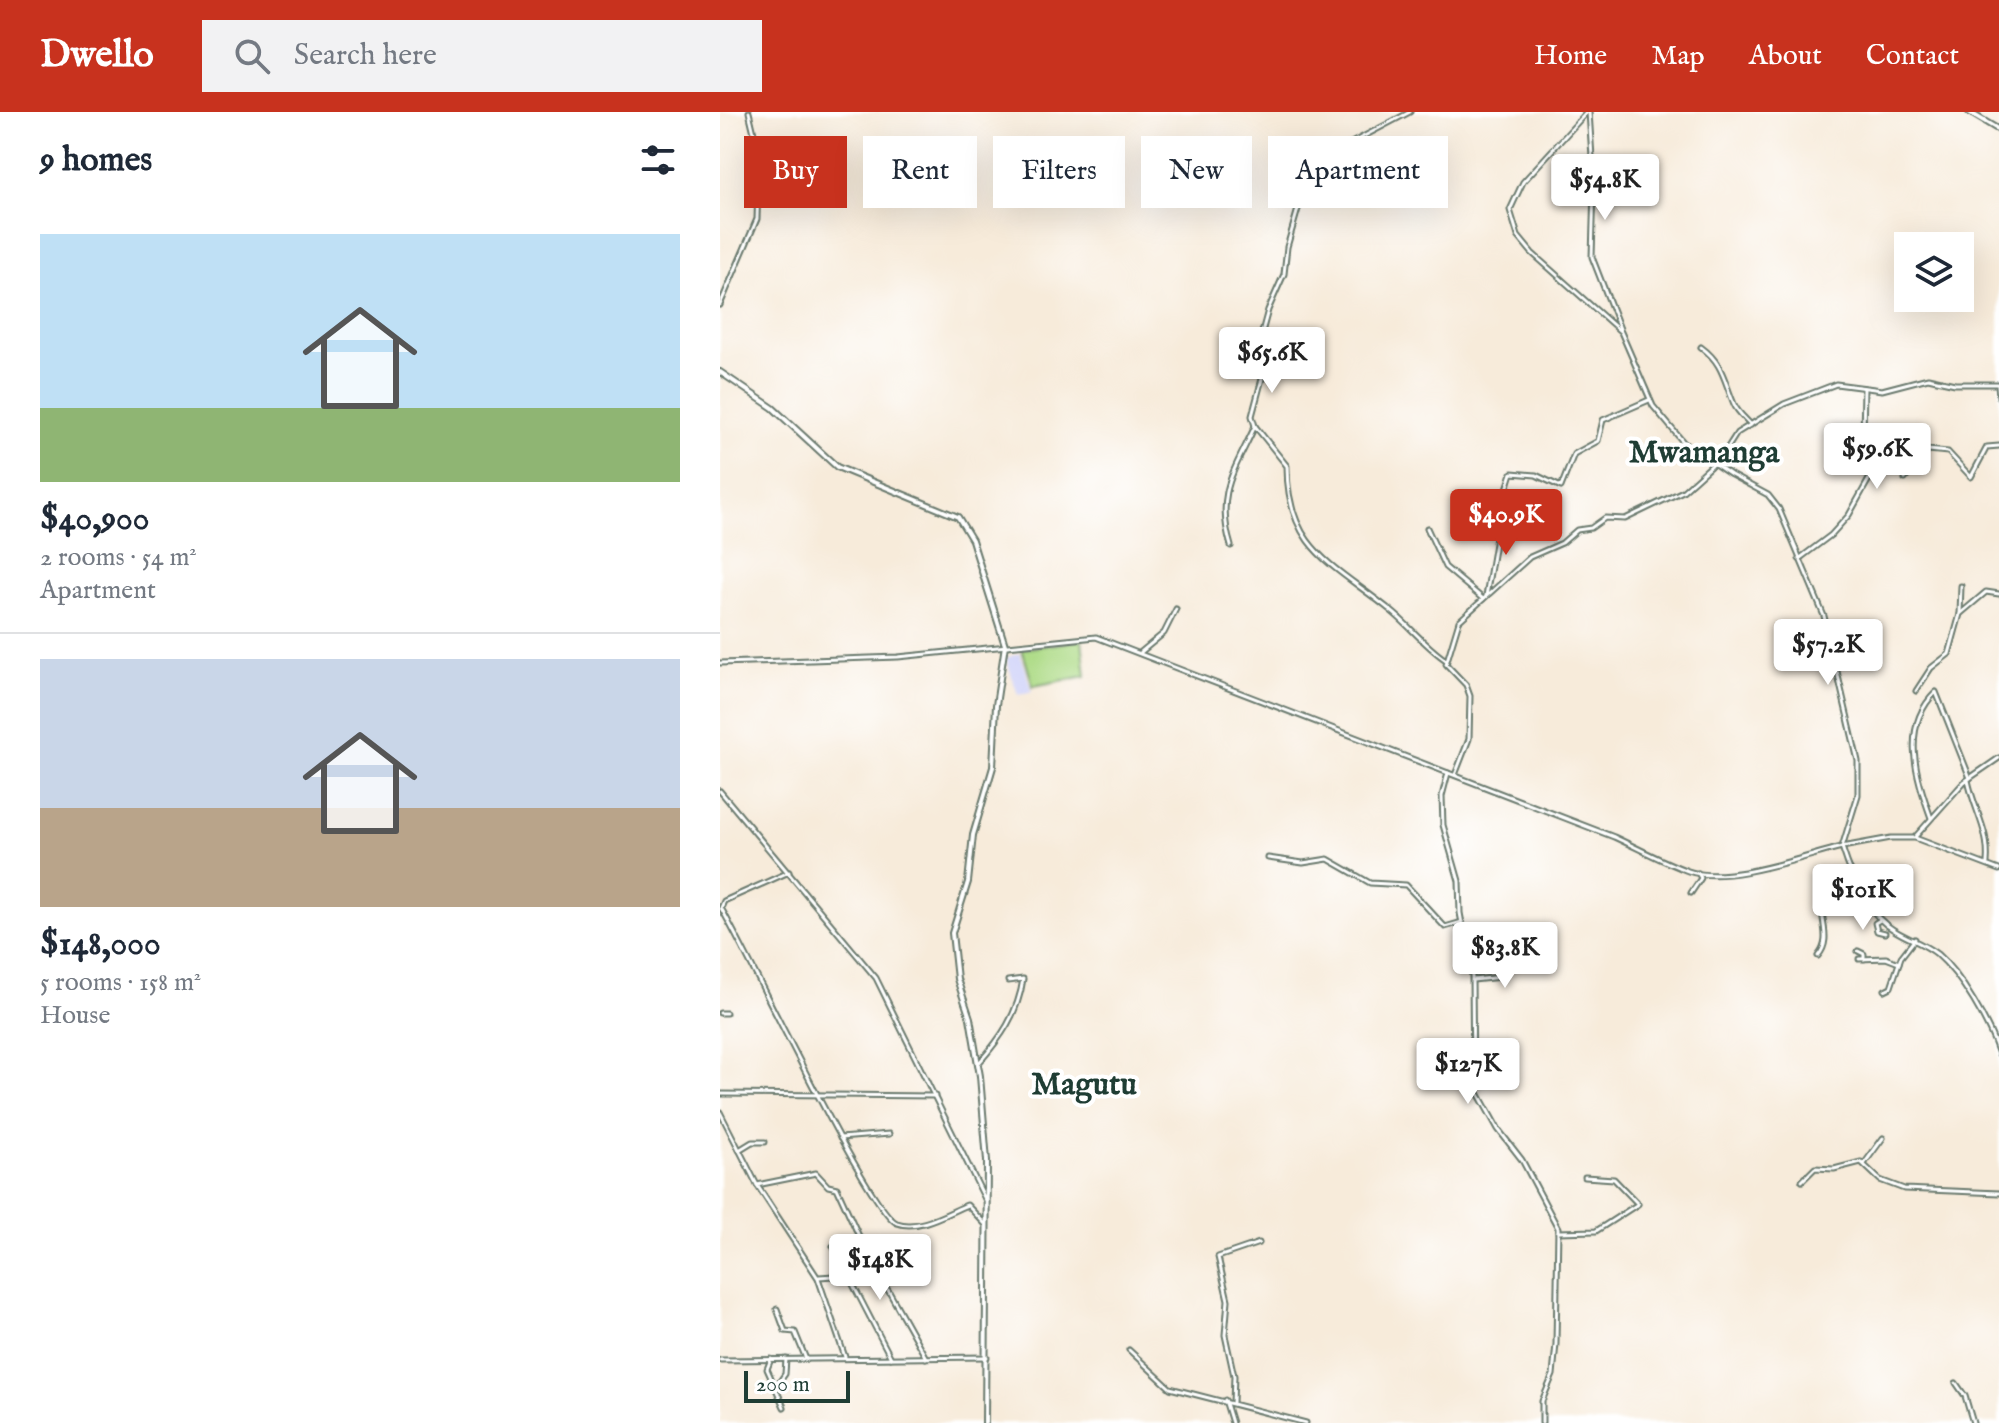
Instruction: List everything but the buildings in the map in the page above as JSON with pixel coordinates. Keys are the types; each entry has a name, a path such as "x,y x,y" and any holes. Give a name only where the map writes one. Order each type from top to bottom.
{"street":[{"path":"720,305 757,219 759,154 749,112"},
{"path":"1410,112 1332,153 1298,209 1282,280 1268,310 1258,347 1263,375 1252,416 1255,426 1287,466 1286,492 1319,557 1393,612 1446,660 1470,696 1469,739 1455,775"},
{"path":"1588,112 1523,182 1510,210 1518,236 1532,253 1621,332"},
{"path":"1588,112 1594,187 1592,257 1650,400 1684,443 1773,499 1824,616 1858,761 1858,795 1842,847 1850,869 1880,920 1938,955 1979,1010 1999,1054"},
{"path":"1969,112 1999,130"},
{"path":"1701,347 1715,357 1730,386 1734,405 1751,425"},
{"path":"720,372 773,408 837,467 958,517 972,540 1005,645 996,705 993,767 973,835 968,882 952,933 957,979 970,1018 978,1064 987,1161 985,1423"},
{"path":"1446,660 1456,625 1537,551 1558,545 1577,530 1591,528 1605,518 1625,519 1671,498 1723,455 1731,438 1784,404 1836,384 1882,390 1928,378 1955,384 1998,384 1999,397"},
{"path":"1799,559 1831,535 1849,515 1873,472 1863,437 1864,388"},
{"path":"1484,597 1501,508 1512,473 1536,475 1561,487 1574,454 1598,441 1603,420 1650,400"},
{"path":"1231,546 1224,522 1225,485 1255,426"},
{"path":"1909,472 1905,479 1928,450 1948,452 1971,477 1987,447 1999,446"},
{"path":"1427,528 1445,567 1484,597"},
{"path":"1916,691 1931,668 1949,654 1960,614 1961,586"},
{"path":"1960,614 1986,592 1999,594"},
{"path":"1141,652 1164,633 1176,609"},
{"path":"720,663 898,657 1090,636 1141,652 1698,873 1748,870 1891,838 1915,838 1999,870"},
{"path":"1931,818 1914,771 1914,728 1927,701 1936,692 1969,779 1972,805 1989,839 1987,865"},
{"path":"1915,838 1969,779 1999,758"},
{"path":"1448,773 1442,796 1443,825 1459,881 1462,922 1473,980 1473,1084 1498,1129 1526,1167 1558,1232 1556,1344 1553,1375 1542,1401 1542,1423"},
{"path":"720,791 876,978 986,1201"},
{"path":"1268,858 1303,863 1328,859 1370,883 1406,885 1445,927 1462,922"},
{"path":"1818,956 1824,949 1826,936 1822,907 1840,889 1850,869"},
{"path":"789,872 724,901 721,908 863,1181 892,1220 911,1226 967,1205 986,1225"},
{"path":"1691,893 1701,878 1698,873"},
{"path":"1880,920 1875,923 1877,931 1885,933"},
{"path":"1885,990 1891,987 1899,963 1915,939"},
{"path":"1858,951 1864,954 1861,959 1886,958 1899,963"},
{"path":"1473,980 1501,977 1508,964 1521,957"},
{"path":"978,1064 1006,1033 1021,994 1023,979 1008,981"},
{"path":"720,1013 726,1013"},
{"path":"720,1094 935,1096"},
{"path":"720,1112 757,1185 818,1278 845,1357"},
{"path":"720,1125 726,1124"},
{"path":"840,1138 889,1134"},
{"path":"1802,1181 1815,1168 1864,1164 1883,1138"},
{"path":"739,1150 752,1142 765,1142"},
{"path":"1864,1164 1880,1180 1904,1189 1999,1193"},
{"path":"757,1185 816,1173 828,1186 837,1188 879,1280 888,1290 926,1358"},
{"path":"1558,1232 1596,1231 1638,1204 1614,1179 1585,1177"},
{"path":"1233,1403 1234,1376 1225,1335 1228,1300 1218,1257 1259,1243"},
{"path":"833,1246 891,1358"},
{"path":"818,1278 848,1275"},
{"path":"777,1309 785,1331 795,1332 806,1359"},
{"path":"1129,1350 1162,1385 1306,1423"},
{"path":"720,1360 987,1357"},
{"path":"771,1359 767,1369 784,1407"},
{"path":"775,1388 785,1374 786,1359"},
{"path":"1956,1383 1965,1396 1973,1423"},
{"path":"1225,1400 1232,1423"}],"shaded area":[{"path":"1020,653 1032,691 1018,695 1006,658"}],"green space":[{"path":"1082,640 1086,676 1033,686 1022,649"}],"district":[{"name":"Mwamanga","path":"1704,451"},
{"name":"Magutu","path":"1084,1083"}]}
